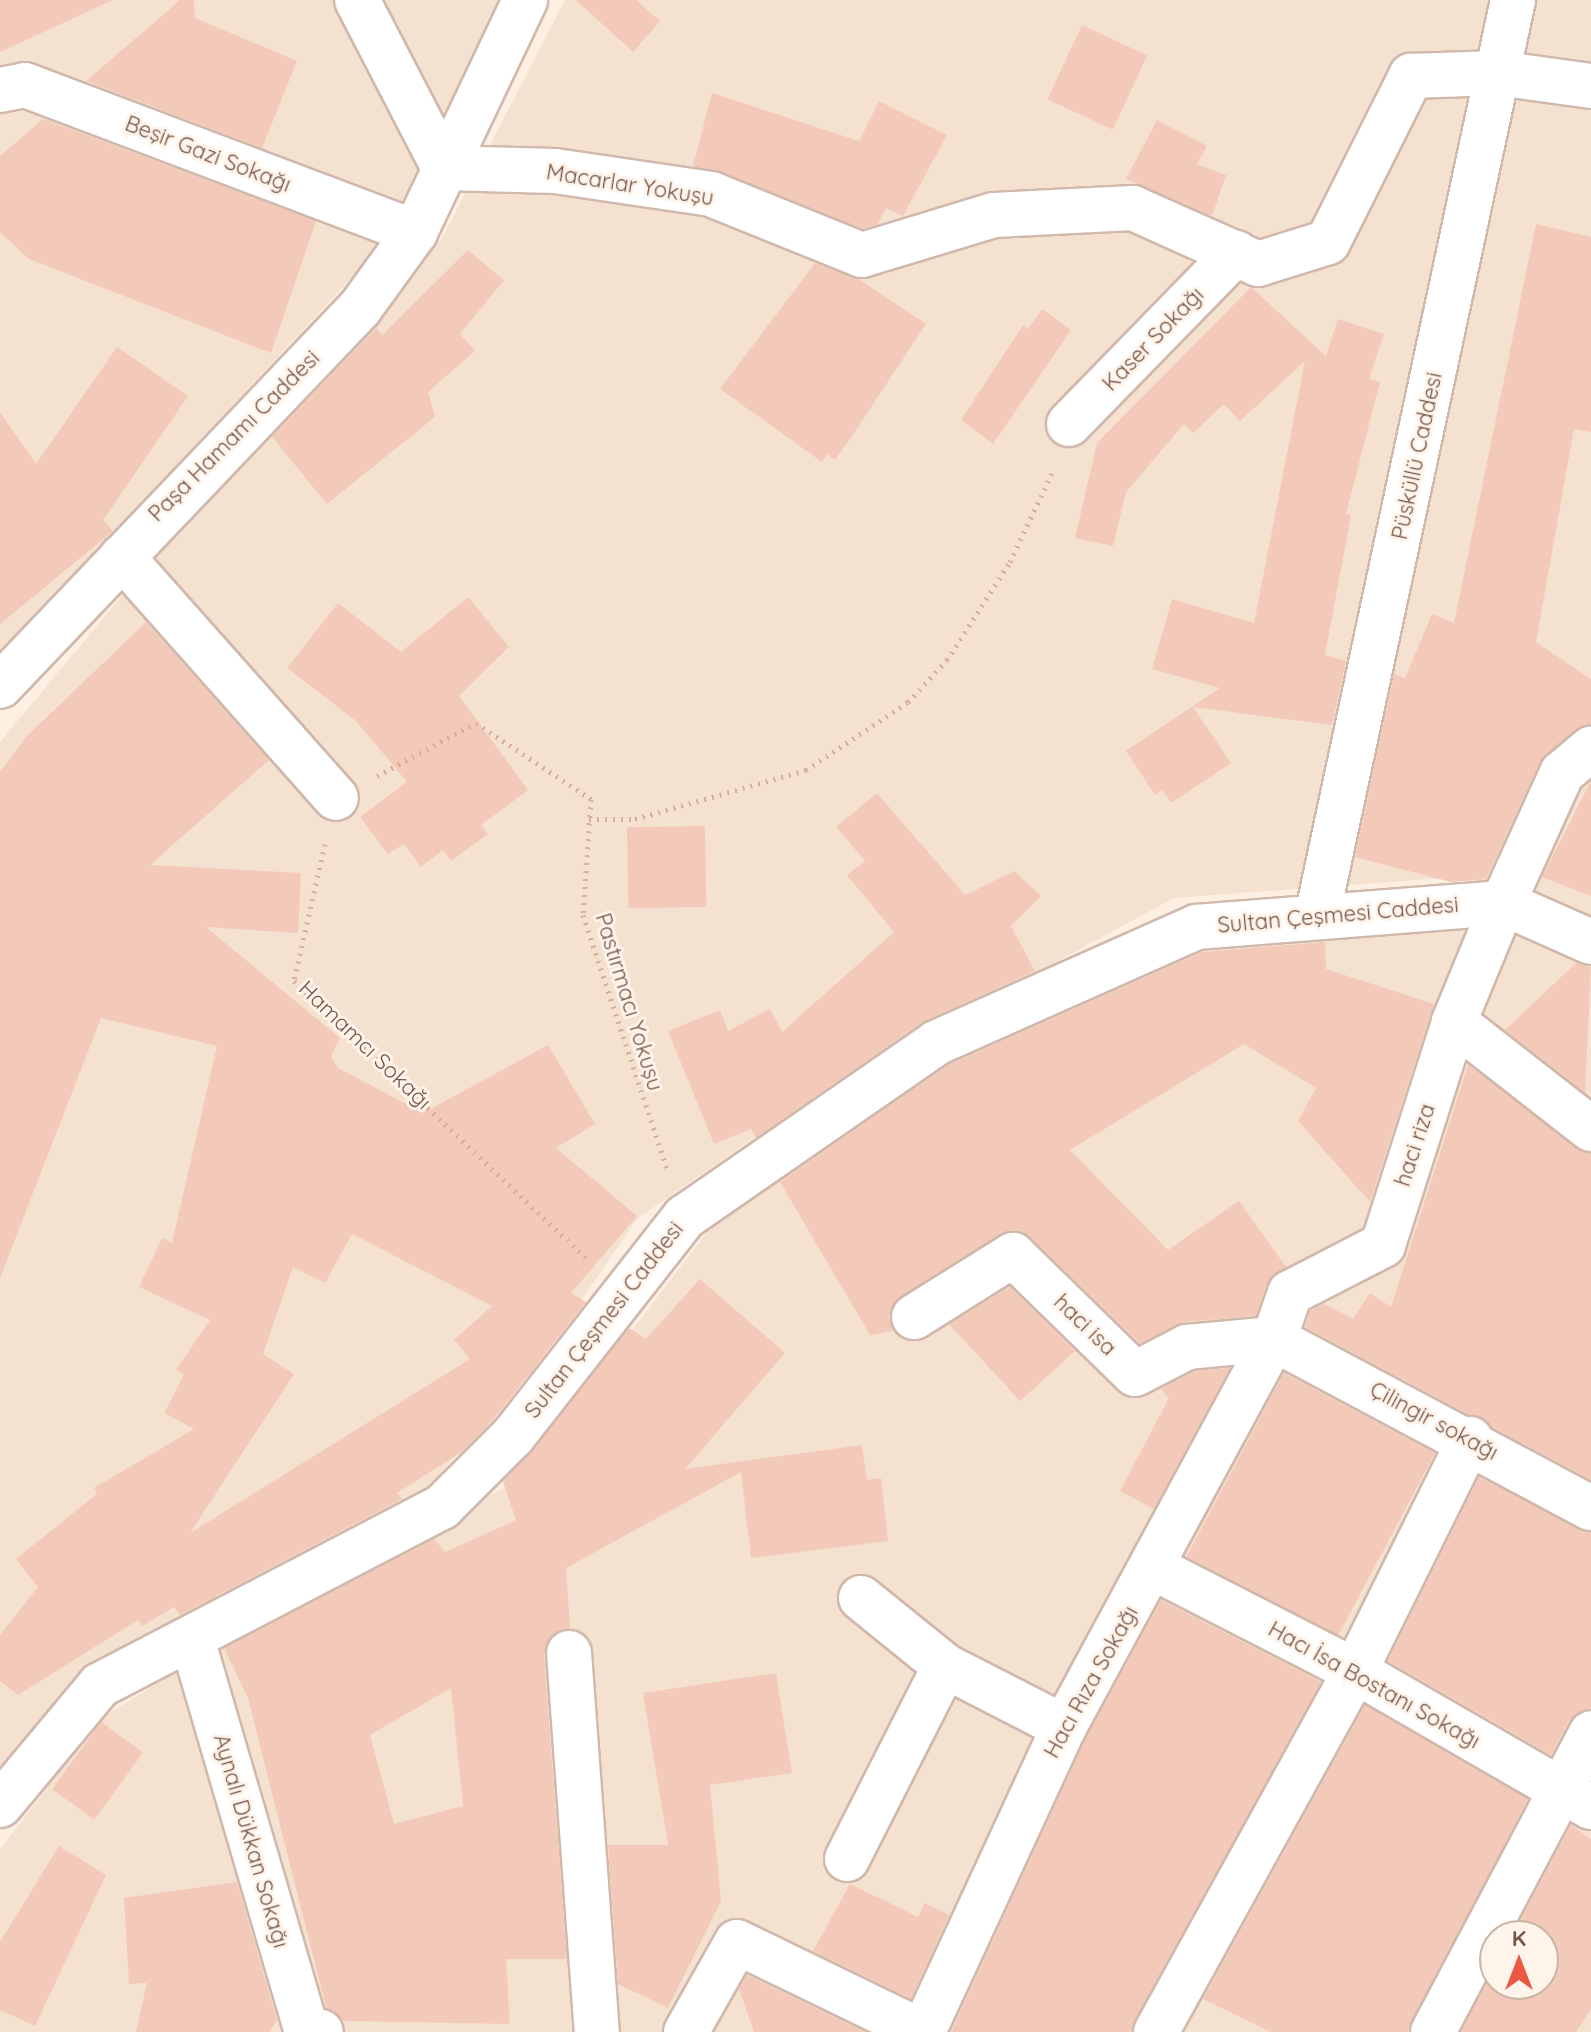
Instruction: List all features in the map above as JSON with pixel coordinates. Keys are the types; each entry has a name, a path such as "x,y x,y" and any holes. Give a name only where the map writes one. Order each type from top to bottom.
{"street":[{"path":"357,0 444,168"},
{"name":"Paşa Hamamı Caddesi","path":"0,686 360,308 415,232 525,0"},
{"name":"Püsküllü Caddesi","path":"1318,912 1513,0"},
{"path":"1497,73 1591,86"},
{"name":"Macarlar Yokuşu","path":"444,168 555,171 711,194 862,255 994,215 1133,208 1258,264 1328,242 1411,76 1497,73"},
{"name":"Beşir Gazi Sokağı","path":"0,90 25,85 415,232"},
{"name":"Kaser Sokağı","path":"1069,424 1236,253"},
{"path":"122,557 336,798"},
{"name":"haci riza","path":"1274,1339 1290,1293 1383,1245 1454,1022 1503,903 1562,773 1591,749"},
{"path":"1503,903 1591,942"},
{"name":"Sultan Çeşmesi Caddesi","path":"0,1805 100,1685 442,1507 513,1436 626,1297 685,1217 936,1043 1196,927 1318,912 1503,903"},
{"path":"1454,1022 1591,1129"},
{"name":"haci isa","path":"914,1317 1013,1255 1135,1374 1187,1347 1274,1339"},
{"name":"Çilingir sokağı","path":"1274,1339 1470,1439 1591,1508"},
{"name":"Hacı Rıza Sokağı","path":"922,2032 1064,1727 1154,1568 1274,1339"},
{"path":"1156,2032 1355,1671 1470,1439"},
{"name":"Hacı İsa Bostanı Sokağı","path":"1154,1568 1355,1671 1576,1799"},
{"path":"861,1598 945,1666 1064,1727"},
{"name":"Aynalı Dükkan Sokağı","path":"192,1639 306,2029 321,2032"},
{"path":"569,1653 597,2032"},
{"path":"847,1859 945,1666"},
{"path":"1433,2032 1576,1799 1591,1733"},
{"path":"686,2032 737,1942 922,2032"}],"path":[{"path":"589,819 635,819 806,770 908,702 947,660 1010,562 1047,490 1069,424"},
{"name":"Pastırmacı Yokuşu","path":"336,798 476,723 591,799 583,915 685,1217"},
{"name":"Hamamcı Sokağı","path":"336,798 294,981 626,1297"}],"shaded area":[{"path":"0,0 509,0 382,245 0,655"},
{"path":"565,0 1591,0 1591,930 1458,877 1174,898 827,1087 637,1219 533,1371 421,1494 75,1679 0,1795 0,742 277,410 442,238"},
{"path":"1477,918 1591,955 1591,2032 0,2032 0,1850 98,1720 266,1616 517,1481 710,1228 973,1045 1204,950"}],"building":[{"path":"0,0 113,0 0,52"},
{"path":"180,0 194,0 195,18 297,61 262,148 86,81"},
{"path":"576,0 636,0 660,21 633,52"},
{"path":"1082,25 1147,55 1113,130 1047,99"},
{"path":"712,93 859,141 879,101 947,135 903,216 886,208 878,224 863,229 693,166"},
{"path":"43,119 316,221 271,353 29,259 0,232 0,156"},
{"path":"1157,120 1207,146 1197,164 1226,175 1212,216 1126,179"},
{"path":"1536,224 1591,237 1591,432 1574,429 1536,642 1591,679 1591,725 1540,762 1486,879 1451,882 1355,857 1394,674 1405,678 1432,614 1454,623"},
{"path":"468,250 504,280 460,334 475,351 428,392 435,417 327,504 272,437 376,328 382,335"},
{"path":"815,263 859,279 926,324 835,460 827,454 822,462 720,389"},
{"path":"1251,287 1326,356 1338,319 1384,334 1369,379 1380,382 1346,514 1351,515 1325,655 1346,661 1332,725 1193,707 1231,763 1171,803 1162,789 1155,795 1126,751 1220,688 1152,669 1172,599 1254,623 1305,361 1240,421 1224,404 1193,433 1184,424 1126,492 1113,546 1075,538 1097,443"},
{"path":"1042,309 1071,330 993,444 961,420 1023,325 1028,329"},
{"path":"117,347 188,396 103,520 113,531 0,624 0,412 36,464"},
{"path":"468,597 509,647 459,696 528,790 481,825 488,834 451,861 443,850 421,867 404,844 388,854 360,817 407,782 356,721 287,668 338,603 401,652"},
{"path":"146,622 269,760 150,865 301,873 298,933 206,927 340,1038 331,1057 338,1068 423,1113 548,1045 595,1124 556,1148 637,1216 571,1293 586,1302 494,1419 463,1451 397,1493 402,1499 180,1615 174,1607 142,1626 138,1620 18,1695 0,1681 0,1635 38,1587 16,1559 97,1494 94,1488 194,1429 164,1413 184,1375 176,1370 210,1320 139,1287 162,1238 172,1243 217,1046 101,1018 0,1278 0,772 26,737","holes":["352,1234 492,1306 454,1340 470,1359 190,1533 294,1374 263,1354 293,1267 325,1283"]},
{"path":"1591,781 1591,896 1542,877"},
{"path":"877,793 965,895 1014,871 1041,896 1011,926 1035,971 922,1022 756,1138 751,1129 714,1144 668,1031 720,1010 728,1031 770,1009 782,1032 894,932 847,875 865,861 836,827"},
{"path":"705,826 706,907 628,908 627,827"},
{"path":"1325,942 1326,969 1434,1004 1370,1202 1298,1121 1316,1088 1244,1044 1070,1150 1168,1250 1239,1201 1286,1267 1267,1284 1256,1316 1184,1322 1140,1343 1030,1237 1011,1230 901,1296 889,1317 893,1331 870,1335 780,1182 948,1065 1202,952"},
{"path":"1576,963 1591,967 1585,1093 1505,1030"},
{"path":"1468,1065 1591,1153 1591,1480 1305,1327 1310,1311 1324,1304 1353,1319 1370,1293 1391,1307"},
{"path":"700,1279 785,1353 685,1469 862,1445 867,1480 881,1478 888,1541 751,1558 741,1472 566,1568 570,1628 554,1633 544,1655 567,1959 506,1959 510,2024 343,2021 326,2007 248,1698 224,1648 434,1539 445,1552 516,1520 503,1482 629,1328 646,1339","holes":["451,1688 463,1806 394,1824 370,1735"]},
{"path":"1010,1287 1075,1351 1020,1401 949,1324"},
{"path":"1230,1368 1154,1509 1120,1491 1169,1398 1161,1389 1194,1371"},
{"path":"1284,1373 1435,1453 1337,1637 1186,1557"},
{"path":"1479,1477 1591,1533 1591,1708 1569,1721 1551,1755 1388,1661"},
{"path":"1161,1600 1321,1682 1131,2032 951,2032 1086,1738"},
{"path":"776,1673 792,1773 710,1785 721,1901 668,2008 618,1984 608,1845 668,1845 643,1693"},
{"path":"1365,1705 1528,1799 1408,2032 1271,2032 1203,1999"},
{"path":"101,1722 143,1753 94,1820 52,1789"},
{"path":"1571,1825 1591,1839 1591,2009 1576,2032 1461,2032 1479,1998 1559,2000 1559,1920 1521,1920"},
{"path":"59,1846 106,1875 35,2026 0,2010 0,1942"},
{"path":"237,1882 277,2020 270,2032 136,2032 147,1983 129,1984 124,1898"},
{"path":"850,1884 918,1917 925,1903 949,1915 911,1999 813,1951"},
{"path":"747,1975 865,2032 754,2032 739,1989"}]}
